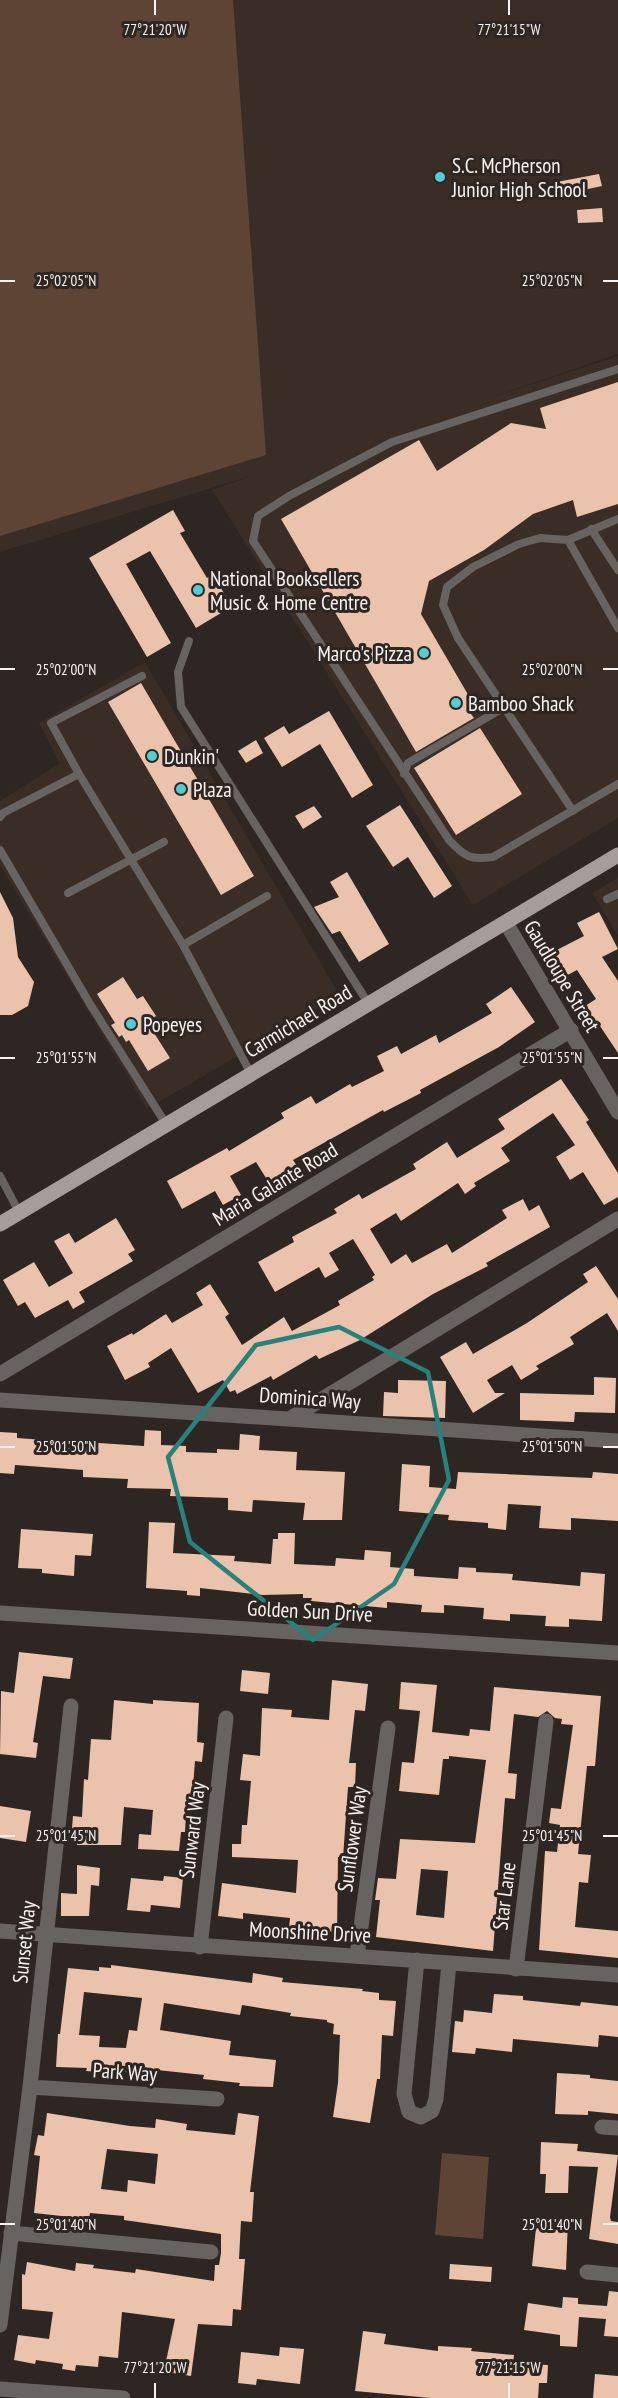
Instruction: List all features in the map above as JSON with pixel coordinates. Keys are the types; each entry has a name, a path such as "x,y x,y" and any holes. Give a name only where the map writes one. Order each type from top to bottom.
{"main road":[{"name":"Carmichael Road","path":"0,1224 618,855"}],"street":[{"name":"Gaudloupe Street","path":"506,923 618,1112"},
{"name":"Maria Galante Road","path":"0,1374 571,1030"},
{"path":"291,1418 618,1219"},
{"name":"Dominica Way","path":"0,1400 618,1441"},
{"name":"Golden Sun Drive","path":"0,1613 618,1653"},
{"name":"Sunset Way","path":"0,2325 30,2087 71,1706"},
{"name":"Sunward Way","path":"200,1947 226,1718"},
{"name":"Star Lane","path":"516,1969 546,1721"},
{"name":"Sunflower Way","path":"357,1956 388,1728"},
{"name":"Moonshine Drive","path":"0,1931 618,1975"},
{"path":"417,1960 404,2094 409,2112 421,2117 432,2112 436,2099 448,1963"},
{"name":"Park Way","path":"30,2087 217,2099"},
{"path":"602,2127 618,2128"},
{"path":"11,2233 211,2252"},
{"path":"586,2272 618,2275"},
{"path":"0,2389 123,2398"}],"lane":[{"path":"618,369 392,442 289,496 258,516 253,541 448,840 463,855 478,859 493,857 618,784"},
{"path":"573,811 458,638 443,605 447,587 473,567 519,544 540,538 568,540 618,519"},
{"path":"591,529 618,570"},
{"path":"568,540 618,628"},
{"path":"189,641 178,672 181,707 369,1003"},
{"path":"141,676 51,723 79,774 133,859 183,945 251,1074"},
{"path":"404,774 408,763 505,707"},
{"path":"0,817 3,813 79,774"},
{"path":"68,893 164,842"},
{"path":"0,850 90,1004 166,1124"},
{"path":"608,899 618,894"},
{"path":"183,945 267,896"},
{"path":"0,1176 19,1212"}],"highlighted area":[{"path":"339,1327 428,1372 449,1480 394,1584 313,1640 190,1542 168,1457 256,1345"}],"shaded area":[{"path":"0,0 618,0 618,354 471,404 618,356 618,818 473,905 212,490 254,475 0,552"},
{"path":"0,0 233,0 266,455 0,536"},
{"path":"145,662 340,996 147,1109 0,865 0,801 60,763 39,723"},
{"path":"618,878 618,935 592,893"},
{"path":"442,2153 489,2157 483,2239 435,2235"}],"building":[{"path":"599,174 602,186 560,195 557,182"},
{"path":"602,208 603,222 578,223 577,210"},
{"path":"618,382 618,504 577,517 573,500 533,514 484,550 429,581 421,614 477,710 471,714 474,718 416,752 281,519 419,440 437,471 511,423 546,429 540,408"},
{"path":"173,510 185,531 180,533 207,578 213,574 229,602 223,605 226,610 196,628 150,551 126,564 171,643 147,657 89,558"},
{"name":"Plaza","path":"141,683 254,876 221,895 108,702"},
{"path":"329,711 373,785 352,798 320,744 282,767 264,738 284,726 289,734"},
{"path":"480,728 522,794 456,835 414,768"},
{"path":"256,740 263,753 246,763 238,751"},
{"path":"400,805 452,886 434,898 408,857 393,867 366,826"},
{"path":"314,806 322,817 303,829 295,816"},
{"path":"347,872 389,944 359,962 340,931 332,934 314,907 339,897 330,882"},
{"path":"0,892 13,918 18,957 34,982 28,1006 12,1015 0,1015"},
{"path":"599,912 618,949 602,957 618,981 618,1053 598,1023 594,1025 582,1008 596,999 577,970 564,977 551,953 584,936 577,923"},
{"name":"Popeyes","path":"123,977 137,999 143,996 156,1016 147,1022 170,1058 148,1071 129,1040 126,1042 122,1035 119,1037 111,1025 115,1023 97,994"},
{"path":"511,987 535,1022 499,1047 420,1090 421,1093 384,1112 383,1110 293,1160 299,1169 271,1186 256,1162 230,1176 241,1195 223,1205 215,1191 182,1209 167,1181 227,1148 229,1151 284,1118 281,1113 311,1096 316,1104 350,1084 352,1087 384,1071 377,1056 397,1046 401,1054 436,1035 439,1043 492,1013 486,1004"},
{"path":"561,1079 589,1120 586,1122 618,1173 618,1197 604,1205 583,1172 570,1180 556,1157 575,1145 553,1113 501,1148 510,1161 474,1183 476,1186 465,1194 458,1183 401,1221 396,1213 370,1229 391,1264 406,1254 412,1263 447,1244 452,1253 507,1218 502,1210 523,1199 529,1211 539,1205 550,1227 486,1263 488,1266 433,1294 360,1340 319,1359 316,1355 273,1380 271,1376 237,1394 235,1390 230,1392 223,1380 198,1393 171,1348 148,1363 150,1367 125,1380 107,1346 132,1333 133,1335 166,1314 172,1323 203,1305 196,1293 210,1284 229,1314 225,1317 242,1345 284,1317 292,1331 340,1305 338,1301 374,1280 372,1277 375,1275 353,1239 329,1253 339,1270 325,1278 319,1267 275,1292 258,1262 294,1242 292,1237 337,1213 334,1209 359,1194 362,1199 416,1169 413,1164 447,1142 457,1158 505,1129 498,1119"},
{"path":"116,1218 135,1250 128,1254 133,1261 79,1292 85,1302 73,1309 68,1300 35,1318 25,1302 18,1306 3,1280 34,1262 49,1287 73,1273 54,1241 69,1233 75,1243"},
{"path":"596,1266 618,1299 618,1331 607,1313 570,1337 574,1344 536,1366 539,1369 521,1380 512,1365 487,1380 495,1393 505,1393 473,1413 440,1357 466,1342 473,1354 527,1323 588,1282 583,1274"},
{"path":"594,1377 616,1378 615,1413 575,1412 574,1422 520,1420 520,1393 594,1395"},
{"path":"398,1380 446,1381 445,1418 383,1416 384,1392 398,1393"},
{"path":"145,1430 161,1431 161,1445 186,1446 186,1452 217,1453 217,1449 239,1450 240,1434 260,1436 259,1450 297,1452 296,1470 345,1472 342,1520 303,1520 305,1503 253,1500 252,1512 228,1510 228,1498 170,1496 171,1489 127,1488 128,1479 83,1477 83,1470 15,1465 14,1474 0,1473 0,1432 17,1433 17,1438 57,1441 57,1448 84,1449 84,1442 144,1446"},
{"path":"402,1464 430,1466 429,1487 456,1489 458,1472 592,1478 593,1472 618,1474 618,1521 571,1518 571,1530 539,1528 541,1506 508,1504 506,1530 488,1528 488,1523 448,1520 449,1515 399,1511"},
{"path":"149,1522 175,1523 173,1553 235,1556 234,1561 271,1564 273,1539 278,1539 278,1533 295,1533 294,1564 335,1566 336,1558 364,1560 365,1550 391,1552 390,1567 414,1569 414,1576 458,1579 459,1567 476,1568 476,1572 513,1574 512,1580 580,1586 581,1572 605,1574 602,1621 569,1619 569,1627 545,1626 546,1616 510,1614 510,1621 483,1619 484,1608 444,1605 444,1613 421,1612 422,1605 387,1602 387,1608 311,1601 312,1598 303,1598 303,1594 263,1595 200,1588 200,1596 187,1595 187,1591 146,1588"},
{"path":"21,1529 93,1534 91,1556 75,1555 74,1576 42,1573 42,1569 18,1568"},
{"path":"19,1652 73,1658 70,1679 43,1676 33,1742 38,1743 36,1758 0,1754 1,1691 14,1693"},
{"path":"242,1670 270,1673 268,1694 240,1691"},
{"path":"332,1680 368,1684 365,1711 355,1710 349,1763 356,1763 355,1787 348,1787 343,1858 338,1857 337,1932 295,1930 295,1928 289,1928 290,1918 243,1913 243,1919 218,1916 222,1883 296,1893 298,1860 232,1857 232,1844 241,1844 242,1825 247,1825 251,1781 240,1780 243,1754 260,1756 262,1708 292,1710 291,1717 329,1720"},
{"path":"401,1682 437,1685 432,1732 469,1736 470,1729 490,1731 494,1687 601,1696 595,1766 587,1766 578,1854 591,1855 588,1883 579,1882 575,1927 618,1931 618,1958 539,1950 545,1851 557,1852 560,1825 549,1823 551,1808 561,1809 573,1725 561,1724 562,1719 555,1718 547,1711 538,1717 514,1714 508,1773 517,1774 515,1799 505,1798 493,1951 376,1937 380,1900 375,1900 378,1878 396,1879 400,1839 475,1843 486,1760 449,1756 449,1759 443,1759 439,1795 399,1791 402,1762 414,1763 420,1711 399,1709","holes":["421,1869 448,1871 444,1918 416,1915"]},
{"path":"114,1700 153,1704 153,1700 199,1703 197,1742 204,1743 202,1762 195,1761 191,1813 186,1813 185,1832 181,1832 179,1851 138,1849 139,1834 151,1835 153,1810 124,1807 121,1845 77,1845 77,1842 71,1841 73,1816 82,1817 84,1779 88,1780 91,1739 111,1740"},
{"path":"0,1806 31,1811 26,1842 0,1838"},
{"path":"77,1865 100,1868 99,1886 91,1885 89,1916 61,1916 61,1893 77,1894"},
{"path":"164,1876 183,1878 180,1908 151,1905 150,1912 127,1910 131,1878 163,1881"},
{"path":"111,1965 252,1983 253,1973 283,1978 282,1982 363,1989 362,1991 379,1993 379,2000 396,2001 393,2036 382,2035 380,2079 377,2079 370,2123 333,2117 338,2083 340,2035 333,2034 334,2024 327,2020 290,2016 291,2013 242,2005 240,2015 164,2003 160,2030 231,2041 229,2055 276,2060 273,2087 239,2086 240,2083 203,2079 204,2075 157,2070 156,2075 56,2067 58,2034 60,2034 68,1968 99,1971 99,1967 111,1968","holes":["84,1992 142,1998 137,2031 129,2030 126,2048 99,2047 100,2036 79,2035"]},
{"path":"494,1994 523,1996 523,2000 580,2006 581,2002 618,2006 618,2037 599,2035 598,2047 513,2039 512,2052 476,2048 475,2054 452,2052 455,2021 463,2022 464,2010 492,2013"},
{"path":"557,2073 590,2075 590,2078 618,2081 618,2114 588,2111 588,2115 555,2114"},
{"path":"47,2113 155,2128 156,2119 187,2124 186,2130 235,2135 238,2113 259,2116 250,2192 254,2192 252,2222 241,2221 239,2259 245,2259 241,2310 233,2309 232,2326 198,2324 191,2376 167,2372 168,2367 165,2366 175,2319 122,2312 118,2358 99,2356 98,2367 76,2365 75,2371 62,2369 63,2364 36,2360 35,2364 14,2360 18,2335 49,2339 53,2312 22,2309 22,2274 25,2275 27,2262 75,2271 76,2263 94,2265 93,2268 135,2273 136,2269 214,2281 215,2265 219,2265 221,2253 221,2234 124,2220 124,2216 90,2213 89,2219 34,2213 40,2156 34,2155 38,2135 44,2136","holes":["107,2149 158,2154 155,2184 128,2180 127,2192 101,2189"]},
{"path":"541,2142 578,2144 577,2151 618,2155 610,2217 611,2221 618,2222 618,2244 589,2239 598,2167 569,2166 568,2193 545,2193 546,2174 540,2174"},
{"path":"546,2218 568,2220 566,2270 532,2266 536,2228 545,2229"},
{"path":"450,2264 492,2267 491,2282 449,2279"},
{"path":"609,2291 618,2292 618,2337 604,2336 606,2319 579,2317 577,2347 560,2346 560,2335 524,2330 528,2303 562,2308 563,2297 578,2298 578,2304 607,2306"},
{"path":"363,2331 386,2334 384,2344 438,2351 438,2346 472,2348 471,2351 514,2355 513,2364 548,2365 547,2383 539,2383 538,2398 431,2398 355,2391"},
{"path":"280,2347 304,2349 300,2384 257,2379 256,2385 238,2383 241,2352 279,2356"},
{"path":"595,2374 618,2376 618,2398 593,2398"}],"place":[{"name":"S.C. McPherson Junior High School","path":"440,177"},
{"name":"National Booksellers Music & Home Centre","path":"198,590"},
{"name":"Marco's Pizza","path":"424,653"},
{"name":"Bamboo Shack","path":"456,703"},
{"name":"Dunkin'","path":"152,756"},
{"name":"Plaza","path":"181,789"},
{"name":"Popeyes","path":"131,1024"}]}
